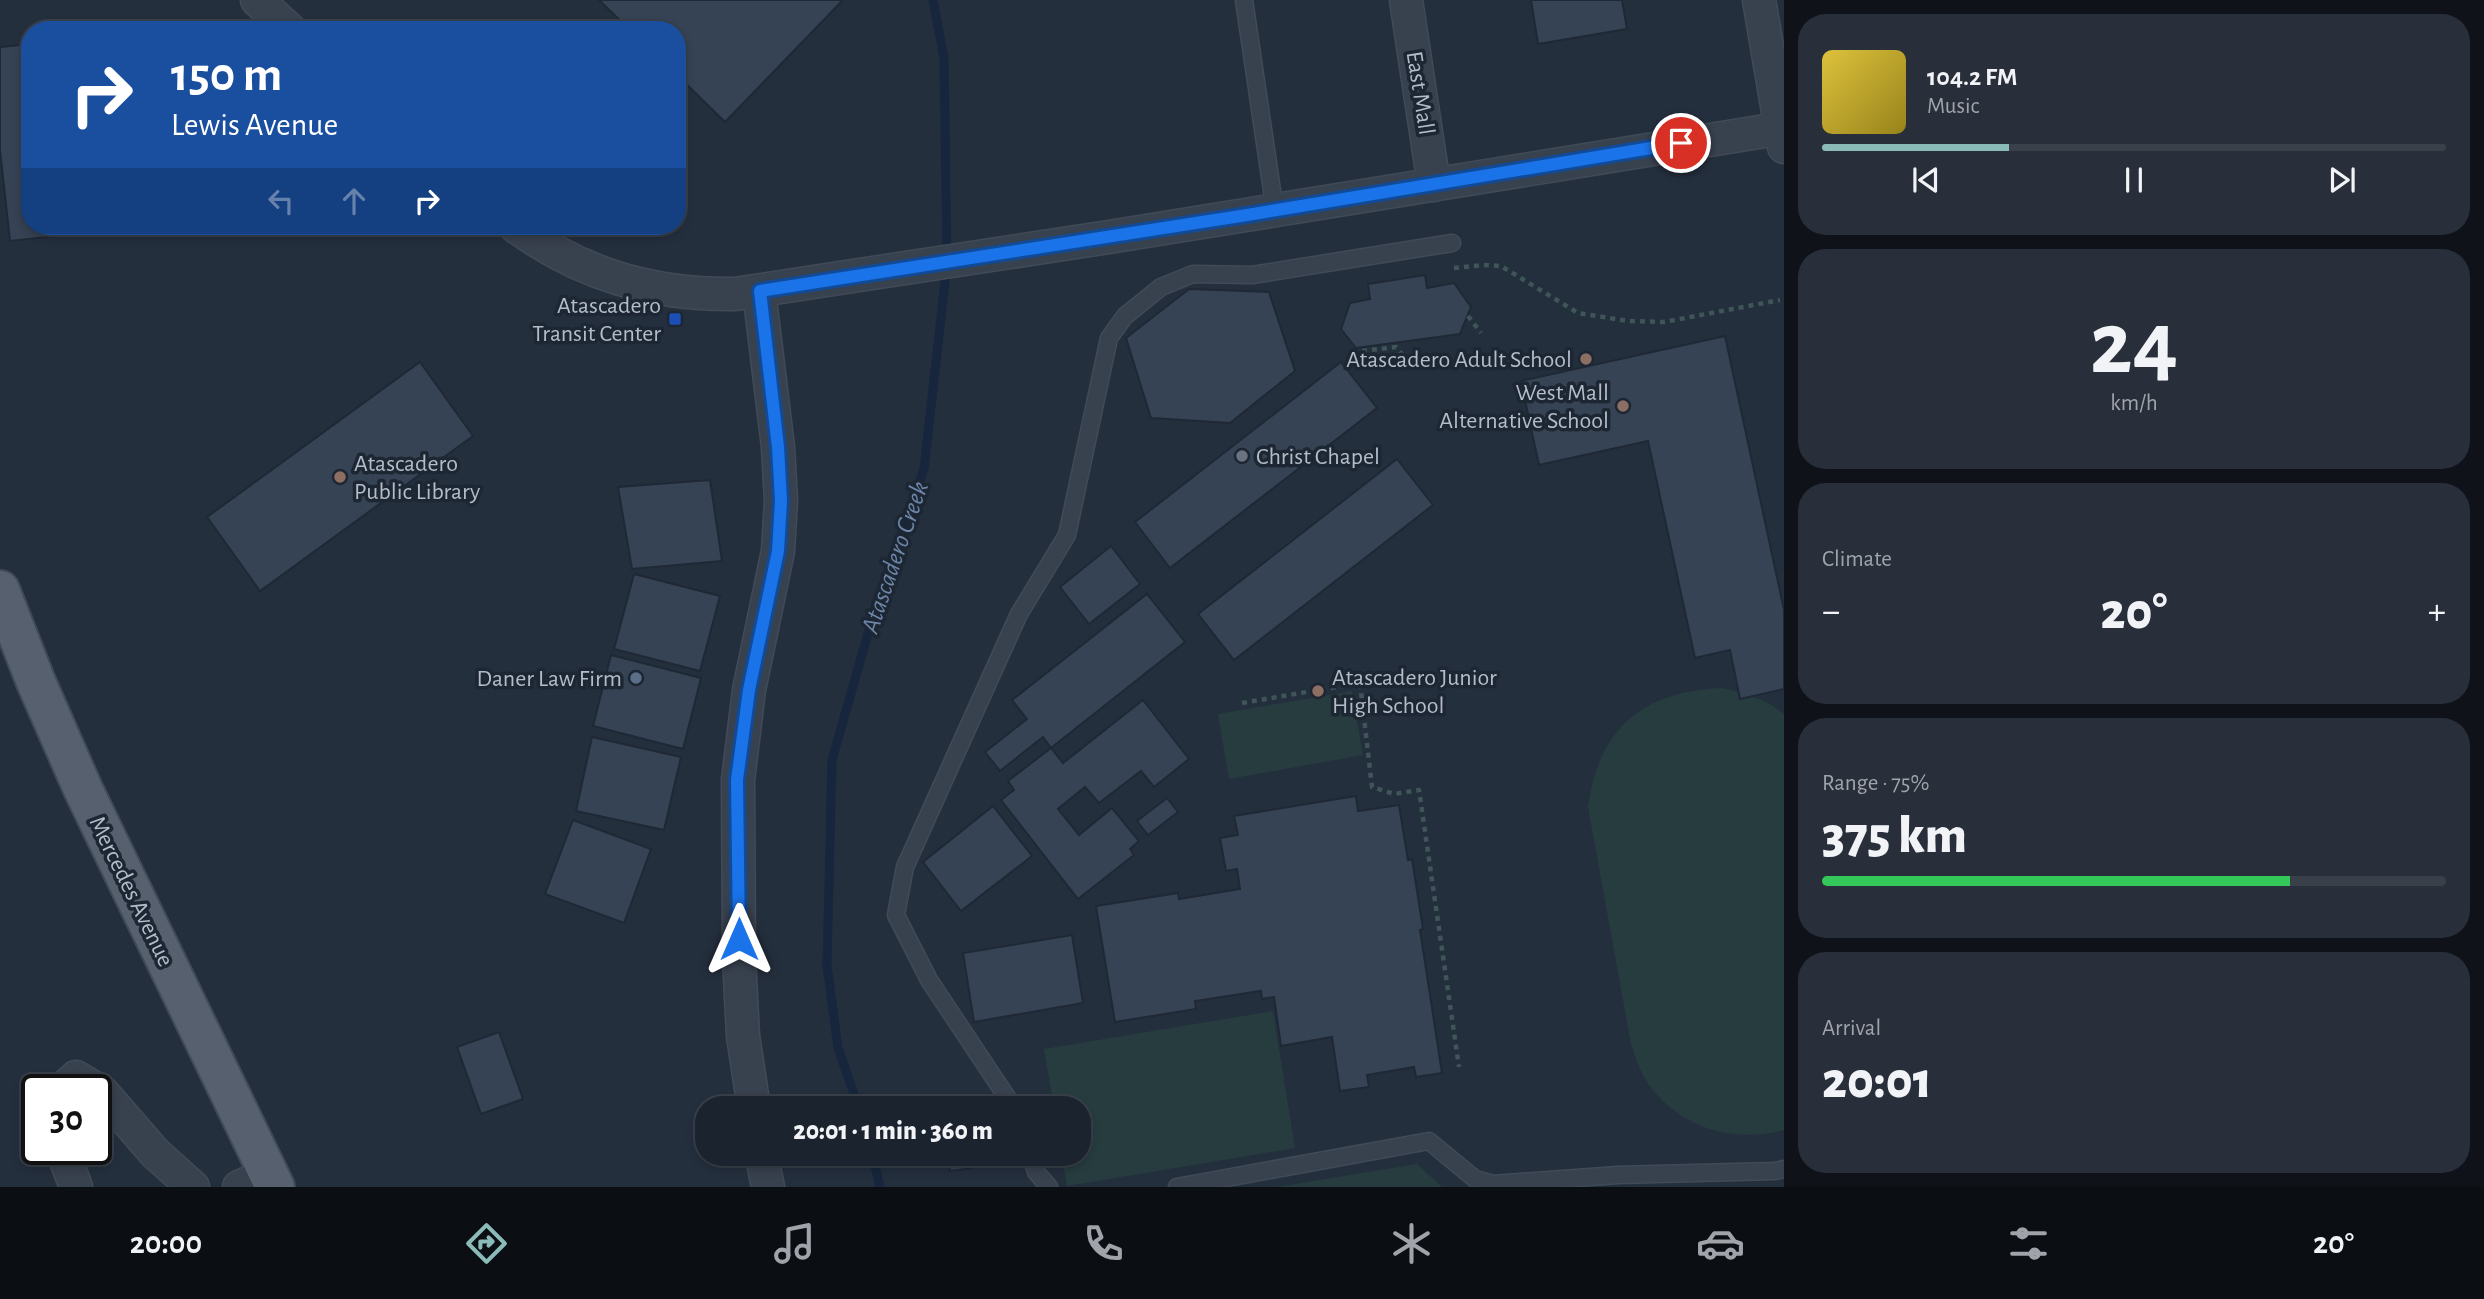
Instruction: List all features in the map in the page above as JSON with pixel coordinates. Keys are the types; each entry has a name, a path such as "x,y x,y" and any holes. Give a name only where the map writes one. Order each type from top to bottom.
{"main road":[{"name":"Mercedes Avenue","path":"0,590 36,682 83,789 261,1183"}],"street":[{"path":"257,0 280,21"},
{"name":"East Mall","path":"1405,0 1434,185"},
{"path":"527,235 566,259 593,271 649,288 707,294 760,291 1275,211 1736,134 1783,135 1759,0"},
{"path":"752,1096 743,1036 739,957 737,780 749,690 778,551 781,501 778,447 760,291"},
{"path":"112,1103 155,1153 193,1187"},
{"path":"68,1165 76,1187"},
{"path":"764,1166 768,1187"}],"lane":[{"path":"1244,0 1275,211"},
{"path":"1006,1096 929,980 897,915 905,867 1019,614 1068,535 1109,338 1125,316 1161,287 1193,274 1252,275 1452,243"},
{"path":"1177,1187 1429,1141 1475,1179 1493,1184 1618,1175 1784,1169"},
{"path":"1034,1166 1049,1187"}],"path":[{"path":"1444,269 1483,264 1501,266 1578,313 1628,321 1664,322 1780,300"},
{"path":"1468,316 1481,333"},
{"path":"1362,351 1396,347 1409,362 1428,359 1436,369"},
{"path":"1242,703 1360,683 1373,787 1394,794 1419,790 1459,1067"}],"green space":[{"path":"1721,688 1754,697 1784,714 1784,1130 1764,1134 1744,1135 1706,1128 1672,1109 1645,1079 1631,1044 1588,807 1593,780 1602,756 1629,719 1647,706 1669,697"},
{"path":"1352,691 1363,755 1229,779 1218,714"},
{"path":"1273,1011 1295,1148 1067,1186 1063,1166 1091,1166 1091,1096 1052,1096 1044,1049"},
{"path":"1417,1164 1442,1187 1277,1187"}],"building":[{"path":"599,0 843,0 725,122 686,84 686,21 621,21"},
{"path":"1531,0 1622,0 1627,29 1538,44"},
{"path":"21,45 21,235 65,235 10,241 0,150 0,47"},
{"path":"1425,275 1427,288 1454,283 1471,307 1460,334 1356,348 1341,329 1350,303 1370,299 1368,284"},
{"path":"1189,289 1269,292 1295,371 1230,423 1151,418 1126,338"},
{"path":"1725,336 1784,610 1784,689 1740,699 1730,650 1695,658 1648,441 1539,465 1521,381"},
{"name":"Atascadero Public Library","path":"420,362 473,436 260,591 207,517"},
{"path":"1341,362 1377,408 1170,568 1135,522"},
{"path":"1397,459 1433,505 1234,660 1198,614"},
{"path":"710,480 722,561 632,569 618,487"},
{"path":"1111,546 1140,584 1089,624 1060,587"},
{"path":"634,574 720,596 700,671 614,649"},
{"path":"1147,594 1185,642 1051,748 1043,737 1000,771 985,752 1027,719 1012,700"},
{"path":"611,655 701,678 683,749 593,726"},
{"path":"1143,700 1189,759 1154,787 1141,771 1099,803 1085,787 1058,809 1079,835 1112,808 1139,841 1130,849 1134,855 1078,899 1001,800 1014,790 1008,781 1051,748 1063,763"},
{"path":"592,737 681,757 664,830 576,811"},
{"path":"1356,796 1358,811 1399,805 1408,860 1412,859 1442,1073 1416,1077 1414,1067 1367,1075 1369,1087 1340,1091 1332,1037 1281,1046 1274,997 1262,999 1261,991 1195,1001 1196,1009 1115,1022 1096,906 1178,893 1179,899 1240,889 1237,869 1226,871 1220,838 1238,835 1234,816"},
{"path":"1167,798 1178,812 1148,835 1137,821"},
{"path":"993,806 1032,856 961,911 923,862"},
{"path":"573,820 651,849 624,923 545,894"},
{"path":"1072,935 1083,1003 974,1022 963,953"},
{"path":"499,1032 523,1099 481,1114 457,1047"},
{"path":"949,1166 972,1168 950,1171"}],"waterway":[{"name":"Atascadero Creek","path":"855,1096 838,1048 827,965 832,760 871,623 924,469 947,263 944,58 933,0"},
{"name":"Atascadero Creek","path":"875,1166 880,1187"}],"place":[{"name":"Atascadero Transit Center","path":"675,319"},
{"name":"Atascadero Adult School","path":"1586,359"},
{"name":"West Mall Alternative School","path":"1623,406"},
{"name":"Christ Chapel","path":"1242,456"},
{"name":"Atascadero Public Library","path":"340,477"},
{"name":"Daner Law Firm","path":"636,678"},
{"name":"Atascadero Junior High School","path":"1318,691"}],"route":[{"path":"739,939 737,780 749,690 778,551 781,501 778,447 760,291 1434,185 1681,143"}]}
